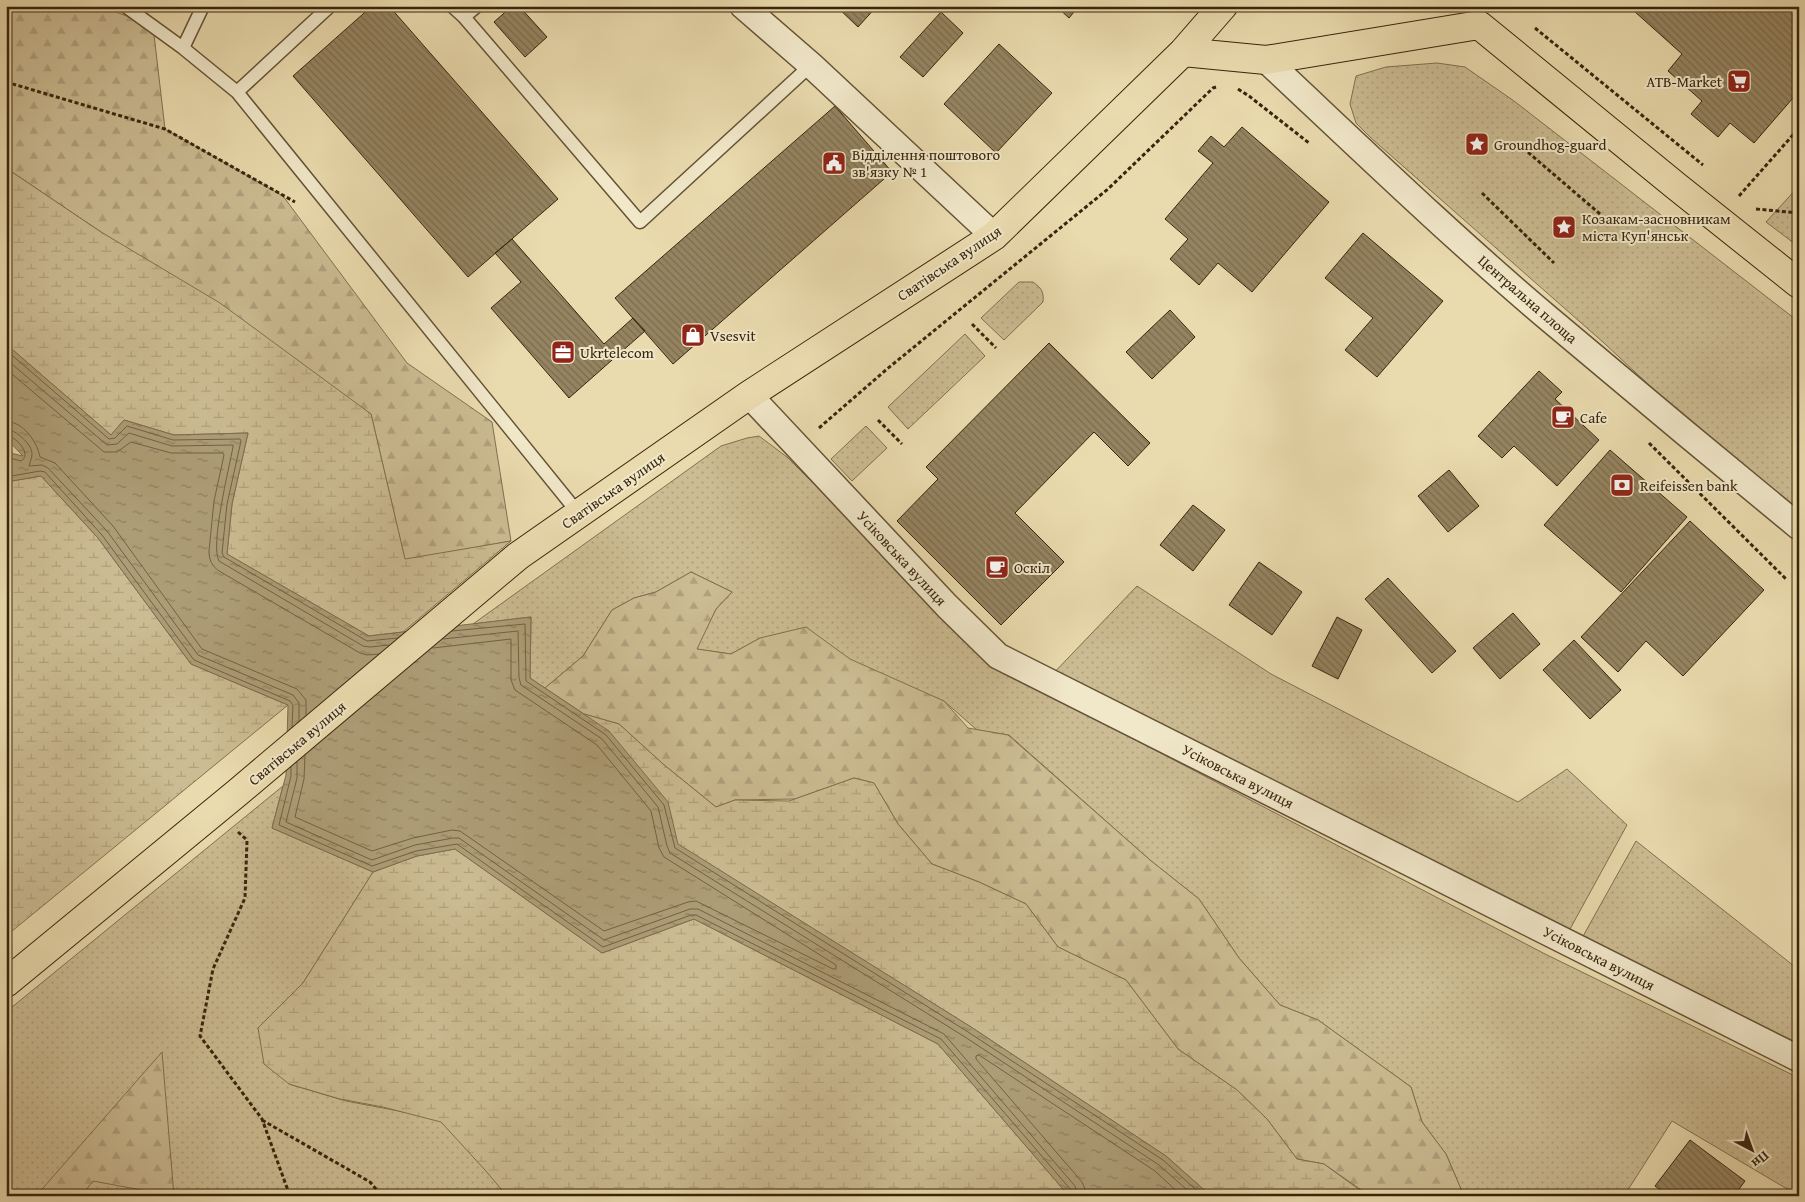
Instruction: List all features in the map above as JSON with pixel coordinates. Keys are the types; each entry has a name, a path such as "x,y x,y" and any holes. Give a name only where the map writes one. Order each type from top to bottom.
{"main road":[{"name":"Сватівська вулиця","path":"6,982 237,793 518,556 749,395 994,236 1183,52 1223,6"},
{"path":"1183,52 1266,60 1479,25 1668,180 1799,284"}],"street":[{"path":"743,6 811,65 994,236"},
{"name":"Центральна площа","path":"1266,60 1405,190 1548,318 1799,527"},
{"name":"Усіковська вулиця","path":"749,395 948,606 998,656 1799,1059"}],"lane":[{"path":"125,6 183,48 237,92 578,514"},
{"path":"183,48 202,6"},
{"path":"237,92 330,6"},
{"path":"452,6 464,17 640,222 811,65"},
{"path":"464,17 477,6"}],"path":[{"path":"1535,28 1706,168"},
{"path":"6,82 165,128 300,205"},
{"path":"798,447 887,369 1108,189 1212,88 1221,86"},
{"path":"1236,88 1249,96 1312,146"},
{"path":"1739,196 1799,128"},
{"path":"1523,148 1600,214"},
{"path":"1732,190 1745,200"},
{"path":"1482,193 1554,263"},
{"path":"1750,205 1756,209 1799,213"},
{"path":"972,324 996,348"},
{"path":"878,420 902,444"},
{"path":"1644,439 1787,580"},
{"path":"214,812 247,840 245,898 214,969 200,1036 262,1119 290,1196"},
{"path":"262,1119 370,1182 382,1196"}],"green space":[{"path":"6,6 100,6 153,26 165,129 283,196 407,363 492,422 511,541 405,560 371,414 6,168"},
{"path":"1437,63 1465,67 1514,101 1799,322 1799,525 1604,343 1356,123 1350,104 1356,76 1386,67"},
{"path":"6,168 101,232 220,303 371,414 405,559 511,541 403,632 369,636 227,554 232,504 248,433 174,435 124,420 111,435 6,344"},
{"path":"1799,186 1799,247 1766,222"},
{"path":"1019,282 1033,282 1036,284 1042,292 1043,302 1004,340 981,318"},
{"path":"965,334 985,356 908,429 888,407"},
{"path":"866,426 887,448 852,481 831,459"},
{"path":"759,436 787,457 998,668 1545,954 1799,1078 1799,1196 1672,1121 1624,1196 1464,1196 1446,1154 1422,1122 1411,1087 1318,1020 1280,1005 1239,958 1199,899 1150,860 1009,735 977,730 944,701 760,638 731,654 696,649 716,609 732,592 691,572 656,592 634,598 612,610 583,656 545,688 530,678 531,617 473,624 721,446"},
{"path":"41,476 98,538 191,664 288,705 6,936 6,482"},
{"path":"691,572 732,592 716,609 697,649 731,654 760,638 806,627 850,659 944,701 968,728 1008,735 1150,860 1199,899 1239,958 1280,1005 1318,1020 1411,1087 1422,1122 1446,1154 1464,1196 1370,1196 1324,1164 1297,1159 1267,1119 1237,1090 1178,1049 1126,980 1058,947 1026,904 979,882 932,864 898,824 874,783 854,778 795,799 735,800 716,807 663,764 619,724 584,714 545,688 583,656 612,610 634,598 656,592"},
{"path":"1137,586 1271,674 1518,802 1567,769 1627,825 1564,940 1047,680"},
{"path":"584,714 619,724 663,764 716,807 735,800 789,801 854,778 874,783 898,824 932,864 979,882 1026,904 1058,947 1126,980 1178,1049 1237,1090 1267,1119 1297,1159 1324,1164 1368,1196 1211,1196 1166,1156 971,1027 677,844"},
{"path":"283,786 272,828 373,872 303,983 258,1028 289,1084 346,1101 446,1120 507,1196 6,1196 6,1012"},
{"path":"1636,841 1799,970 1799,1050 1577,947"},
{"path":"455,849 602,953 694,919 938,1044 1069,1196 507,1196 441,1122 383,1107 340,1099 289,1084 264,1064 258,1028 303,983 373,872 417,856"},
{"path":"162,1052 174,1196 93,1181 81,1196 36,1196"}],"water":[{"path":"6,344 111,435 124,420 174,435 248,433 232,504 227,554 369,636 531,617 530,678 609,731 668,802 678,844 971,1027 1166,1156 1211,1196 1069,1196 938,1044 694,919 602,953 455,849 417,856 373,872 272,828 286,775 288,705 191,664 98,538 41,476 6,482 6,452 23,456 6,438"}],"building":[{"path":"372,6 389,6 558,199 468,277 293,76"},
{"path":"512,6 519,6 547,37 525,57 494,22"},
{"path":"836,6 877,6 858,27"},
{"path":"1056,6 1079,6 1069,18"},
{"name":"ATB-Market","path":"1639,6 1799,6 1799,91 1754,143 1730,123 1718,137 1691,114 1702,101 1668,71 1682,54 1634,11"},
{"path":"941,12 963,33 923,77 900,57"},
{"path":"999,44 1052,93 996,153 944,104"},
{"path":"835,106 892,172 673,364 615,298"},
{"path":"1242,127 1329,202 1252,292 1218,263 1199,285 1170,259 1188,239 1165,219 1213,163 1198,151 1211,136 1224,147"},
{"path":"1363,233 1443,301 1377,377 1345,350 1373,318 1325,278"},
{"path":"512,239 604,344 633,318 645,331 569,398 491,308 521,282 495,253"},
{"path":"1170,310 1195,337 1152,379 1126,352"},
{"path":"1049,343 1150,443 1128,466 1094,432 1015,513 1064,562 1001,625 897,521 938,479 926,467"},
{"path":"1539,371 1562,392 1555,399 1599,440 1557,486 1514,446 1502,458 1478,436"},
{"path":"1610,450 1687,517 1621,592 1544,525"},
{"path":"1449,470 1479,506 1448,532 1418,496"},
{"path":"1193,505 1225,530 1193,571 1160,545"},
{"path":"1690,521 1764,590 1683,676 1646,641 1618,672 1581,637"},
{"path":"1259,562 1302,592 1272,635 1229,605"},
{"path":"1388,578 1456,651 1432,673 1365,599"},
{"path":"1513,613 1540,644 1500,679 1473,648"},
{"path":"1337,617 1362,630 1338,679 1312,666"},
{"path":"1574,640 1621,690 1590,719 1543,670"},
{"path":"1690,1140 1745,1181 1734,1196 1668,1196 1655,1186"}],"place":[{"name":"ATB-Market","path":"1739,81"},
{"name":"Groundhog-guard","path":"1477,144"},
{"name":"Відділення поштового зв'язку № 1","path":"834,163"},
{"name":"Козакам-засновникам міста Куп'янськ","path":"1564,227"},
{"name":"Vsesvit","path":"693,335"},
{"name":"Ukrtelecom","path":"563,352"},
{"name":"Cafe","path":"1563,417"},
{"name":"Reifeissen bank","path":"1622,485"},
{"name":"Оскіл","path":"997,567"}]}
